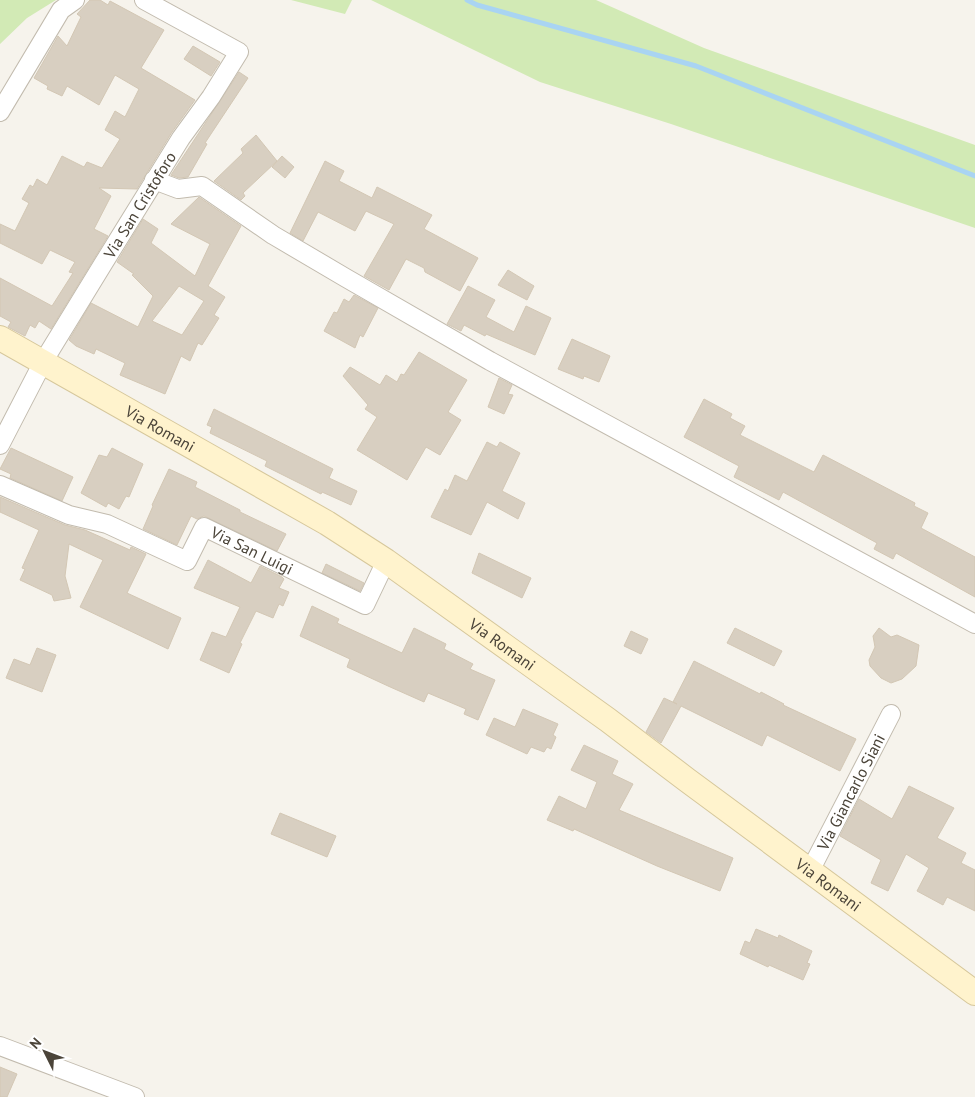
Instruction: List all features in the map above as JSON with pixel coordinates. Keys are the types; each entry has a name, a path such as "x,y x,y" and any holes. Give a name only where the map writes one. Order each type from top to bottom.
{"street":[{"path":"0,112 61,10 75,0"},
{"name":"Via San Cristoforo","path":"0,445 44,362 154,180 239,52 144,0"},
{"path":"154,180 178,189 202,186 281,239 490,361 975,624"},
{"name":"Via Romani","path":"0,338 326,523 386,561 608,720 975,994"},
{"name":"Via San Luigi","path":"0,485 69,515 107,524 187,561 204,527 365,606 386,561"},
{"name":"Via Giancarlo Siani","path":"810,871 891,714"},
{"path":"0,1046 135,1097"}],"green space":[{"path":"0,0 56,0 27,18 0,44"},
{"path":"291,0 352,0 345,14"},
{"path":"371,0 596,0 704,48 975,145 975,228 671,124 540,82"}],"building":[{"path":"90,0 100,0 108,5 110,1 164,30 141,68 195,100 172,132 137,189 99,188 111,196 94,229 108,236 51,329 39,321 35,328 30,325 25,336 8,327 11,322 0,316 0,278 52,306 73,273 69,272 75,262 50,250 42,264 0,243 0,224 15,231 29,203 22,199 30,185 33,187 37,179 47,185 62,156 84,167 87,162 102,168 120,139 105,130 115,111 125,117 139,89 115,75 99,105 67,86 62,96 47,89 48,86 34,78 58,36 67,46 81,17 77,14"},
{"path":"193,46 220,62 211,76 184,59"},
{"path":"239,72 248,78 205,143 207,144 188,177 179,178 171,175"},
{"path":"256,135 277,161 243,193 245,196 241,200 214,181 243,153 241,149"},
{"path":"282,156 294,167 285,178 272,167"},
{"path":"325,161 344,171 339,181 372,198 377,187 432,215 424,229 478,258 460,291 406,259 389,290 364,276 394,224 366,211 355,231 318,212 303,241 290,233"},
{"path":"199,197 241,226 208,286 225,297 214,315 219,318 202,345 198,343 190,361 181,356 165,394 120,375 125,363 96,349 94,354 76,346 69,340 91,303 138,327 153,296 132,275 134,274 117,262 143,219 158,229 151,243 195,276 210,244 171,224","holes":["179,286 204,301 182,335 152,321"]},
{"path":"508,270 534,286 527,300 498,285"},
{"path":"468,286 495,300 486,317 514,332 526,306 551,318 535,355 486,334 485,336 464,325 461,331 447,324"},
{"path":"354,295 378,308 363,337 360,335 355,348 324,331 334,312 337,313 344,299 349,302"},
{"path":"572,339 610,356 599,382 584,376 583,379 558,369"},
{"path":"419,352 467,380 448,412 461,420 440,455 426,447 407,480 357,450 377,417 365,409 368,405 343,376 350,367 380,385 386,375 397,382 401,374 404,375"},
{"path":"499,378 512,385 508,394 513,395 504,414 488,407"},
{"path":"704,399 732,414 730,418 745,426 740,435 814,472 823,455 915,503 914,506 928,513 921,528 975,557 975,597 896,553 893,559 874,549 877,543 783,492 779,500 734,477 739,466 684,437"},
{"path":"214,409 333,469 329,478 357,491 351,505 322,492 321,494 265,466 267,461 210,433 212,427 207,425"},
{"path":"487,442 497,447 500,442 520,453 502,491 525,503 518,519 487,502 471,535 431,517 445,489 448,491 455,475 467,481"},
{"path":"11,448 73,477 62,501 10,478 11,474 0,469"},
{"path":"112,448 143,464 129,497 126,496 119,509 108,503 106,507 81,493 99,455 107,457"},
{"path":"169,469 197,482 195,487 240,510 240,512 286,534 277,551 204,516 197,519 191,516 177,545 143,529"},
{"path":"0,497 65,525 85,530 130,550 131,547 146,554 127,593 181,618 168,649 80,607 103,560 69,544 65,576 71,598 54,601 52,595 20,580 25,569 22,568 39,530 0,512"},
{"path":"479,553 531,578 522,598 472,573"},
{"path":"208,560 251,583 260,566 282,577 284,579 279,588 289,592 283,606 279,604 273,618 256,611 240,643 242,644 229,673 200,660 212,632 226,637 240,607 194,588"},
{"path":"326,564 364,583 360,591 322,573"},
{"path":"312,606 339,619 337,623 402,653 414,628 446,644 444,649 473,664 470,669 495,680 478,720 464,714 466,709 428,693 424,702 347,667 350,659 300,636"},
{"path":"735,628 782,651 774,666 727,643"},
{"path":"879,628 891,637 897,635 919,645 916,666 902,679 891,683 881,678 870,666 869,660 875,647 873,636"},
{"path":"631,631 648,639 641,654 624,646"},
{"path":"37,648 56,655 42,692 6,678 14,659 30,665"},
{"path":"694,661 856,739 840,771 767,735 762,746 681,706 661,743 646,732 664,698 677,704 673,702"},
{"path":"523,709 558,724 553,735 556,737 551,749 547,747 544,752 531,747 527,754 486,735 494,718 515,727"},
{"path":"584,745 618,761 612,774 633,784 619,810 733,858 720,891 657,866 574,829 573,831 547,820 559,796 586,809 597,782 571,770"},
{"path":"909,786 954,808 937,838 966,853 961,863 975,870 975,911 947,897 943,905 917,891 929,868 906,854 888,891 871,883 881,860 840,836 859,799 892,819"},
{"path":"280,813 336,836 327,857 271,834"},
{"path":"756,929 778,938 779,935 812,951 807,963 810,964 803,980 740,954 745,941 750,943"},
{"path":"0,1067 17,1074 7,1097 0,1097"}],"waterway":[{"path":"467,0 477,5 696,66 975,176"}]}
